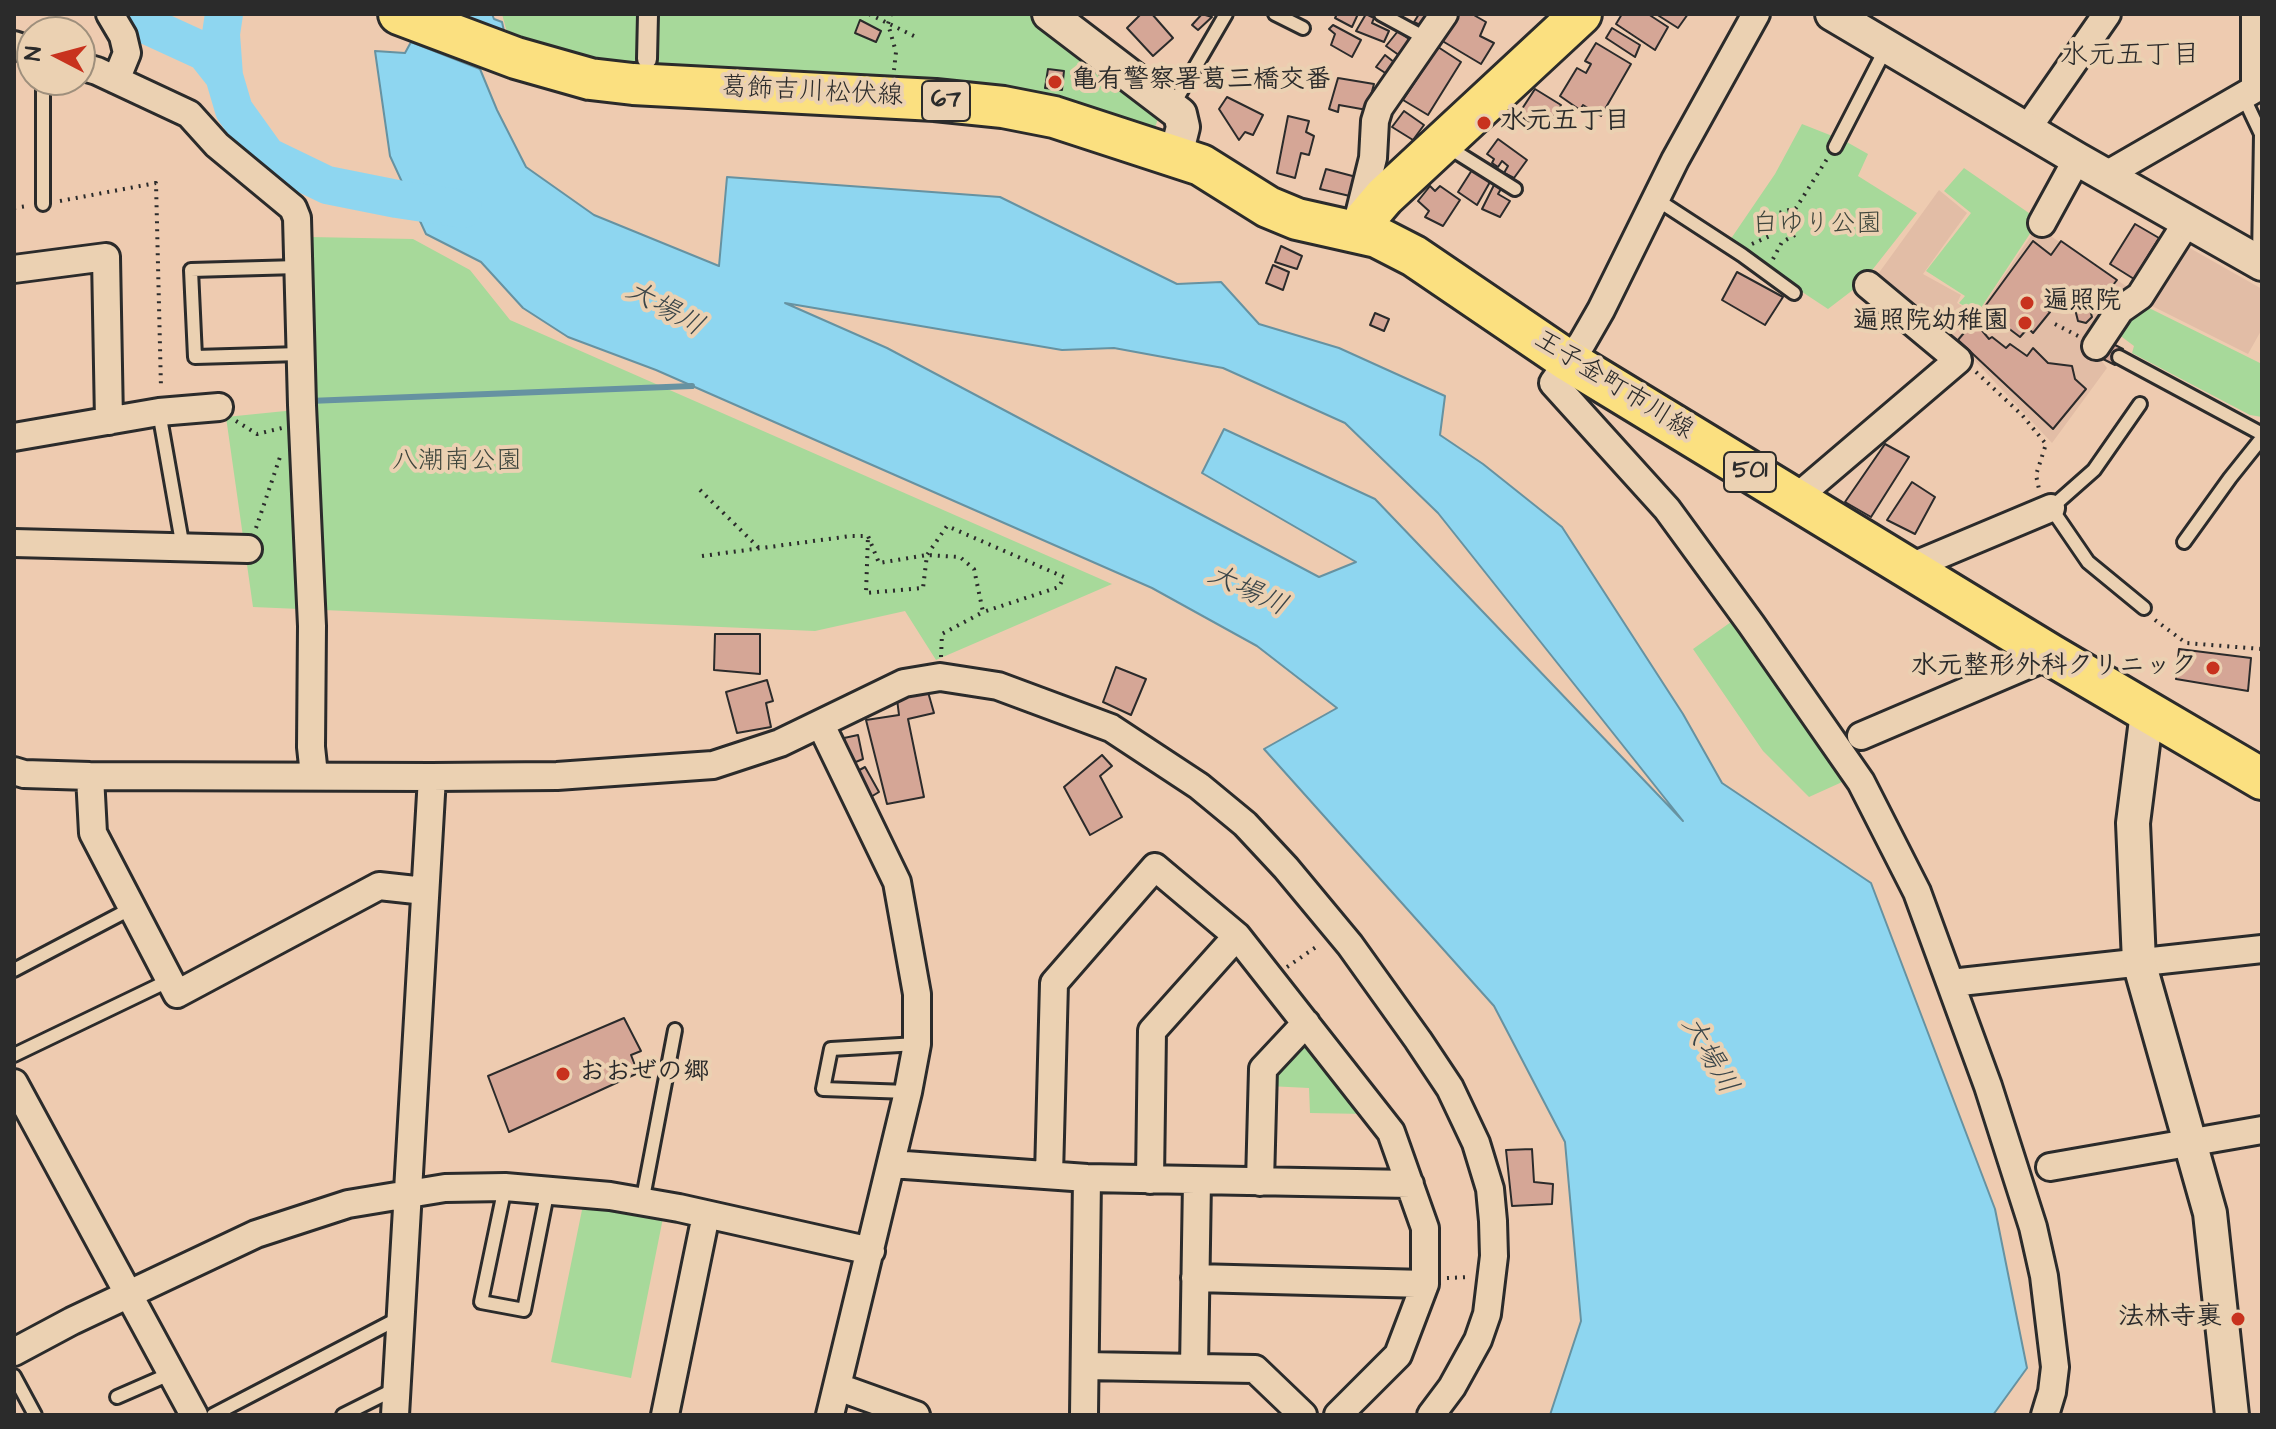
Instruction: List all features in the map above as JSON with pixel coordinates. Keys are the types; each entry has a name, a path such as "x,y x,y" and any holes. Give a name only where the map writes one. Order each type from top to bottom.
{"main road":[{"path":"1355,231 1384,197 1581,14"},
{"name":"葛飾吉川松伏線","path":"403,16 516,58 590,79 1003,107 1054,117 1201,165 1268,207 1315,224 1355,231"},
{"name":"王子金町市川線","path":"1355,231 1377,237 1414,256 1567,360 2051,655 2262,779"}],"street":[{"path":"110,14 123,36 127,53 116,80"},
{"path":"647,59 648,14"},
{"path":"1049,14 1180,114 1183,127 1176,155"},
{"path":"1355,231 1373,158 1375,121 1379,108 1444,14"},
{"path":"1756,14 1675,160 1601,310 1553,383 1667,509 1690,539 1861,782 1917,892 2017,1174 2041,1264 2055,1367 2047,1413"},
{"path":"1832,14 2261,264"},
{"path":"2027,129 2107,14"},
{"path":"2106,175 2255,89 2255,14"},
{"path":"96,72 189,114 217,145 293,208 297,218 312,626 311,747 314,775"},
{"path":"2042,223 2077,159"},
{"path":"2108,352 2120,310 2140,296 2187,222"},
{"path":"14,269 106,257 109,421"},
{"path":"1795,499 1958,360 1868,285"},
{"path":"14,437 159,412 219,407"},
{"path":"1908,568 2047,509"},
{"path":"14,543 248,549"},
{"path":"1861,736 2051,655"},
{"path":"14,771 90,776 557,776 713,765 821,725 904,683 940,677 998,686 1111,728 1199,786 1245,824 1286,868 1339,931 1450,1088 1476,1143 1490,1189 1494,1256 1487,1314 1478,1340 1452,1387 1431,1415"},
{"path":"2147,712 2133,823 2139,962 2210,1213 2232,1415"},
{"path":"821,725 897,882 917,994 917,1044 908,1092 830,1415"},
{"path":"90,776 93,833 177,994 379,886 425,891"},
{"path":"395,1415 432,777"},
{"path":"1049,1175 1054,983 1155,867 1237,936 1391,1132 1425,1228 1424,1281 1398,1355 1338,1415"},
{"path":"1150,1180 1152,1031 1237,936"},
{"path":"1951,983 2262,949"},
{"path":"1260,1182 1263,1069 1306,1023"},
{"path":"14,1083 194,1415"},
{"path":"2050,1167 2262,1130"},
{"path":"891,1164 1087,1178 1410,1184"},
{"path":"1084,1415 1087,1178"},
{"path":"1194,1368 1197,1181"},
{"path":"14,1352 256,1234 348,1204 445,1188 548,1189 706,1215 871,1251"},
{"path":"665,1415 706,1215"},
{"path":"1195,1278 1424,1281"},
{"path":"1085,1366 1255,1369 1303,1415"},
{"path":"838,1387 916,1415"}],"lane":[{"path":"1172,107 1226,14"},
{"path":"1275,14 1303,28"},
{"path":"1381,14 1427,39"},
{"path":"1835,147 1887,46"},
{"path":"43,96 43,204"},
{"path":"2243,96 2261,134 2261,264"},
{"path":"1442,143 1515,189"},
{"path":"1656,199 1794,293"},
{"path":"298,267 191,270 195,357 300,354"},
{"path":"2108,352 2262,436 2184,542"},
{"path":"2140,404 2094,470 2047,509 2088,562 2144,608"},
{"path":"159,412 183,548"},
{"path":"14,970 132,908"},
{"path":"14,1055 170,980"},
{"path":"642,1203 675,1030"},
{"path":"908,1092 823,1089 831,1049 917,1044"},
{"path":"505,1187 481,1302 524,1310 548,1189"},
{"path":"213,1415 401,1317"},
{"path":"117,1397 173,1373"},
{"path":"14,1376 35,1415"},
{"path":"343,1415 397,1387"}],"path":[{"path":"869,14 914,36"},
{"path":"891,14 888,24 896,52 893,77"},
{"path":"1772,235 1752,244 1773,259 1782,242 1795,235 1796,208 1835,147"},
{"path":"1772,235 1775,214 1796,208"},
{"path":"1772,235 1782,242"},
{"path":"1958,360 1966,362 2022,415 2046,444 2036,475 2047,509"},
{"path":"219,407 250,432 257,434 291,426 302,405"},
{"path":"248,549 282,453"},
{"path":"700,490 759,548"},
{"path":"868,536 866,593 923,588 927,555 947,526 1064,577 1059,587 983,612 942,634 940,677"},
{"path":"702,556 868,536"},
{"path":"868,536 879,563 927,555 960,557 974,569 983,612"},
{"path":"2144,608 2143,612 2186,643 2262,649"},
{"path":"1272,977 1339,931"},
{"path":"1424,1281 1492,1276"}],"shaded area":[{"name":"遍照院幼稚園","path":"1939,190 1967,213 1923,274 1961,295 1957,303 1977,315 2037,227 2129,288 2165,234 2262,289 2262,329 2248,354 2142,301 2098,356 2107,368 2052,443 1975,361 1873,281"}],"green space":[{"path":"502,14 1031,14 1090,65 1160,113 1152,136 614,76 511,47"},
{"name":"白ゆり公園","path":"1802,124 1868,154 1858,176 1917,213 1862,283 1828,309 1728,243 1775,174"},
{"path":"1964,168 2039,220 1977,314 1959,303 1965,296 1926,271 1971,213 1944,191"},
{"name":"八潮南公園","path":"310,237 413,239 470,270 510,320 1112,584 936,660 905,611 815,631 253,607 226,417 315,408"},
{"path":"2141,304 2262,364 2262,417 2250,415 2132,353 2134,346 2118,334"},
{"path":"1738,617 1851,778 1809,797 1763,751 1693,649"},
{"path":"1300,1042 1312,1043 1367,1114 1310,1113 1309,1088 1268,1086 1268,1075"},
{"path":"583,1205 663,1218 631,1378 551,1362"}],"water":[{"path":"438,14 492,14 494,19 502,22 506,40"},
{"name":"大場川","path":"411,42 480,69 526,167 594,215 719,266 727,177 1000,197 1177,284 1221,282 1259,324 1339,348 1445,396 1440,435 1483,464 1562,527 1683,714 1722,783 1871,883 1995,1209 2027,1368 1993,1415 1550,1415 1581,1321 1565,1142 1494,1006 1264,749 1337,708 1257,646 1152,588 656,370 568,337 523,308 481,262 426,234 390,156 375,51 405,53","holes":["785,303 1062,350 1114,348 1223,368 1345,423 1438,513 1683,821 1375,499 1224,429 1202,473 1356,562 1319,577 887,348"]}],"building":[{"path":"1141,14 1152,14 1173,38 1153,56 1127,28"},
{"path":"1202,14 1212,17 1198,30 1192,25"},
{"path":"1337,14 1358,14 1352,27 1335,18"},
{"path":"1366,14 1374,18 1372,23 1389,31 1384,42 1356,31"},
{"path":"1419,14 1431,17 1426,28 1414,22"},
{"path":"1455,14 1472,14 1486,22 1480,36 1494,43 1481,64 1439,39"},
{"path":"1622,14 1648,14 1668,27 1655,50 1616,24"},
{"path":"1656,14 1688,14 1678,28"},
{"path":"860,20 881,31 876,42 855,33"},
{"path":"1333,25 1361,40 1352,57 1331,45 1335,34 1329,29"},
{"path":"1612,28 1640,45 1635,57 1606,38"},
{"path":"1398,31 1409,39 1403,58 1386,46"},
{"path":"1596,43 1631,64 1601,116 1583,105 1580,110 1560,96 1577,68 1586,73 1591,64 1585,61"},
{"path":"1438,47 1461,62 1428,115 1403,100"},
{"path":"1385,55 1399,66 1390,76 1376,67"},
{"path":"1048,69 1064,71 1062,90 1045,88"},
{"path":"1338,78 1374,84 1367,110 1339,105 1338,112 1329,109"},
{"path":"1535,89 1561,105 1545,131 1518,115"},
{"path":"1227,97 1263,115 1253,135 1245,132 1239,140 1219,109"},
{"path":"1404,111 1424,125 1413,140 1392,127"},
{"path":"1288,116 1309,121 1306,132 1314,136 1309,155 1301,153 1295,178 1277,173"},
{"path":"1498,139 1527,160 1514,178 1504,173 1508,166 1502,161 1498,167 1487,154"},
{"path":"1326,169 1360,178 1354,197 1320,189"},
{"path":"1472,170 1490,182 1477,205 1458,192"},
{"path":"1494,185 1501,189 1498,194 1510,201 1500,217 1482,209"},
{"path":"1430,186 1435,191 1440,186 1460,200 1443,226 1425,217 1429,211 1418,201"},
{"path":"2135,224 2159,238 2134,279 2110,264"},
{"path":"2033,241 2051,255 2061,241 2117,280 2095,308 2084,299 2077,306 2064,296 2056,306 2049,300 2044,307 2050,312 2033,333 2028,328 2020,337 1983,309"},
{"path":"1281,246 1302,256 1297,269 1275,262"},
{"path":"1273,265 1289,272 1283,290 1266,283"},
{"path":"1737,272 1783,297 1765,325 1722,300"},
{"path":"2082,307 2090,310 2092,317 2086,323 2078,321 2076,313"},
{"path":"1375,313 1389,319 1384,331 1370,325"},
{"path":"1974,321 1989,339 1992,337 2006,348 2010,344 2027,356 2033,348 2048,363 2072,366 2075,379 2086,389 2053,429 1958,340"},
{"path":"2109,342 2123,349 2115,365 2101,358"},
{"path":"1885,444 1909,457 1871,517 1845,502"},
{"path":"1912,482 1935,497 1915,534 1887,520"},
{"path":"715,634 760,634 760,674 714,670"},
{"name":"水元整形外科クリニック","path":"2179,649 2251,658 2248,691 2176,679"},
{"path":"1116,667 1146,679 1131,715 1103,702"},
{"path":"767,680 773,701 766,703 771,727 737,733 726,692"},
{"path":"928,692 934,713 908,719 924,797 887,804 866,720 899,715 897,699"},
{"path":"858,735 863,759 851,764 844,738"},
{"path":"1102,755 1112,766 1100,776 1122,817 1090,835 1064,787"},
{"path":"865,767 879,792 869,798 854,773"},
{"name":"おおぜの郷","path":"624,1018 641,1051 631,1055 638,1073 509,1132 488,1076"},
{"path":"1532,1149 1534,1182 1553,1184 1552,1204 1512,1206 1506,1150"}],"waterway":[{"path":"135,14 144,24 205,52 224,76"},
{"path":"224,14 221,34 224,76 234,110 267,156 327,185 463,209"},
{"path":"309,401 692,386"}],"place":[{"name":"亀有警察署葛三橋交番","path":"1055,82"},
{"name":"水元五丁目","path":"1484,123"},
{"name":"遍照院","path":"2027,303"},
{"name":"遍照院幼稚園","path":"2025,323"},
{"name":"水元整形外科クリニック","path":"2213,668"},
{"name":"おおぜの郷","path":"563,1074"},
{"name":"法林寺裏","path":"2238,1319"}],"district":[{"name":"水元五丁目","path":"2130,57"}]}
